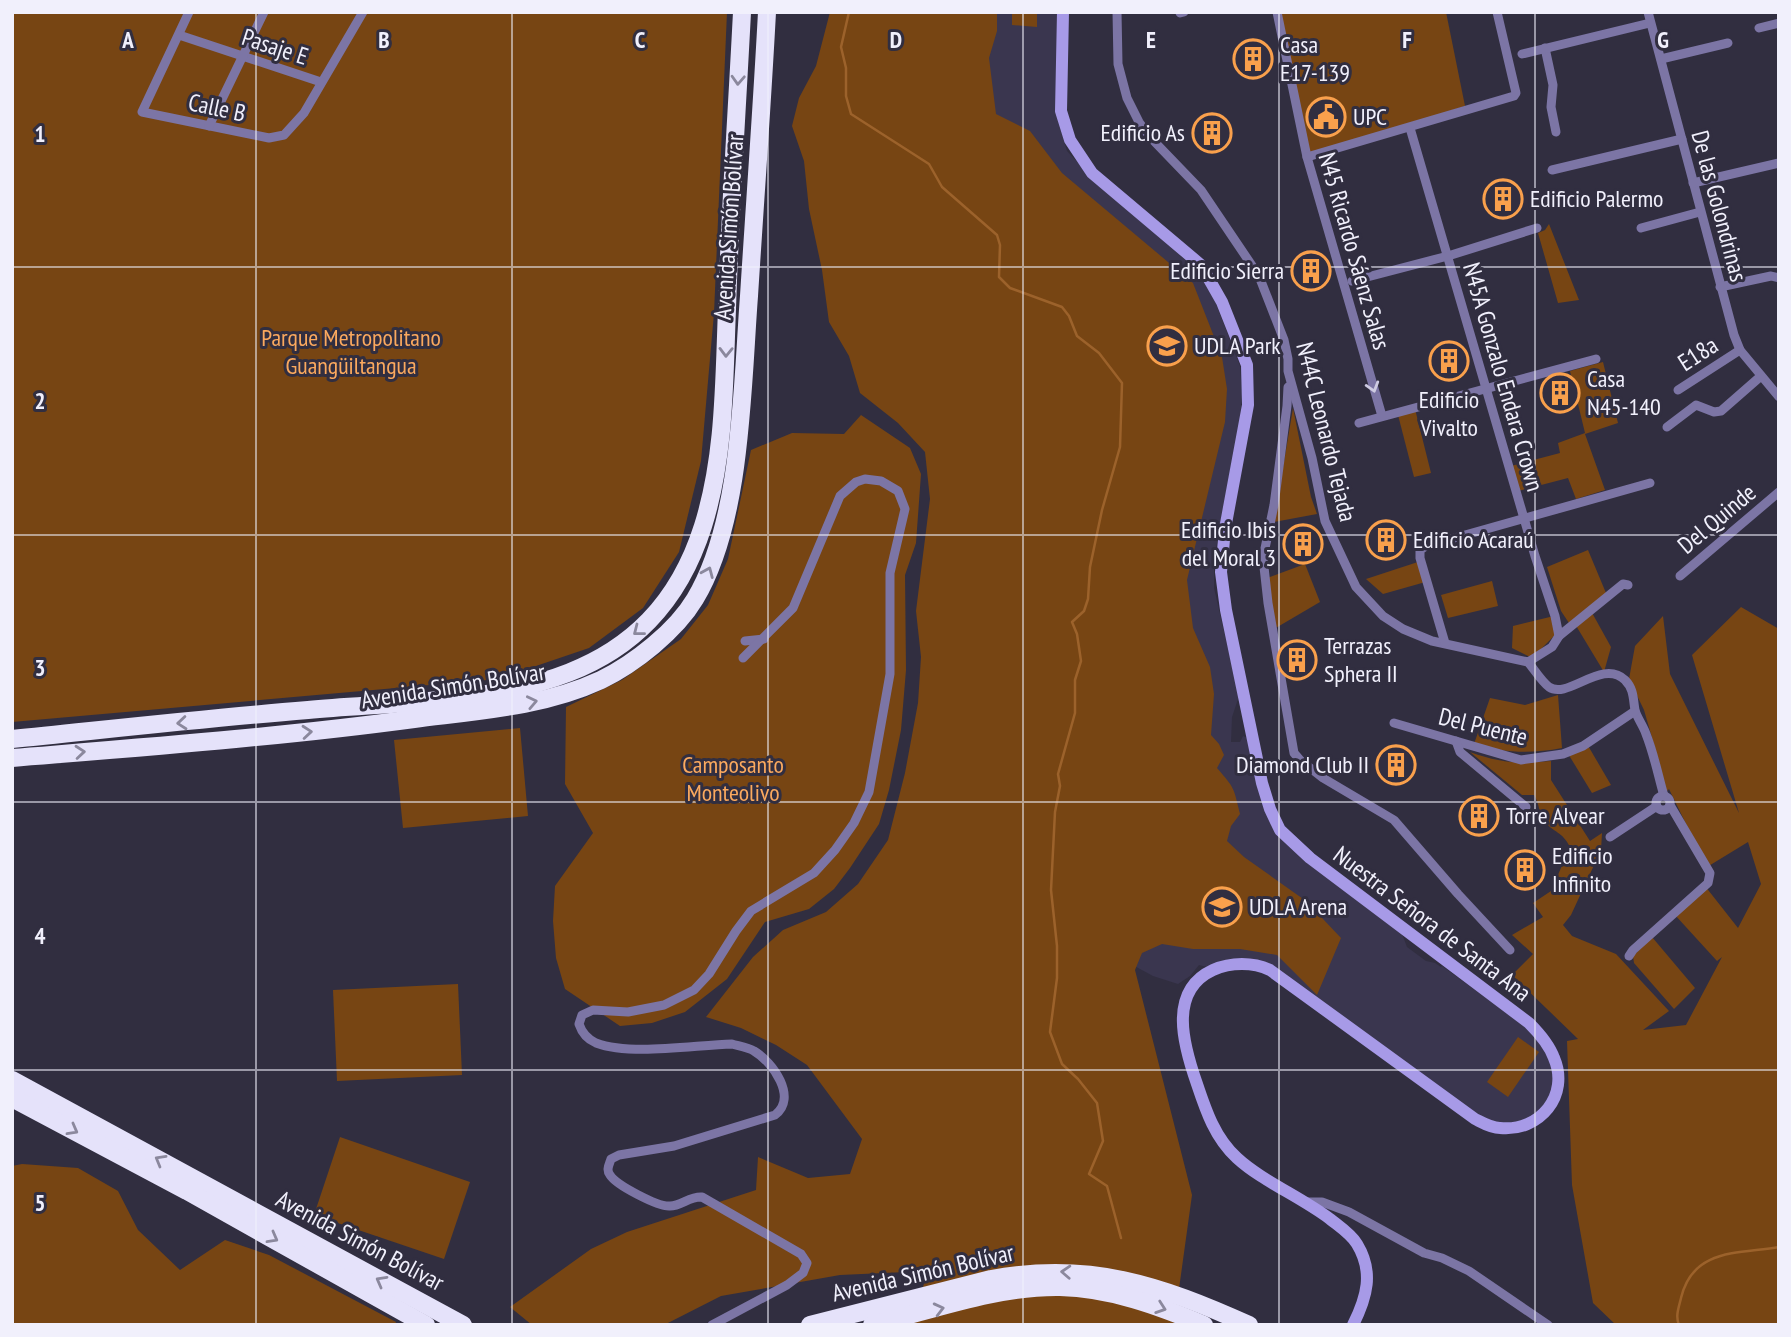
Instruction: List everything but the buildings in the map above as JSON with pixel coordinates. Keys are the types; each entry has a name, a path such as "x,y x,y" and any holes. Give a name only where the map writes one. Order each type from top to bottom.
{"highway":[{"name":"Avenida Simón Bolívar","path":"12,739 517,690 583,666 645,626 666,602 685,568 702,527 716,474 726,375 742,12"},
{"name":"Avenida Simón Bolívar","path":"12,758 337,729 532,702 601,680 653,646 676,624 694,601 709,573 721,536 732,485 744,376 767,12"},
{"path":"222,719 225,740"},
{"name":"Avenida Simón Bolívar","path":"12,1080 419,1317"},
{"name":"Avenida Simón Bolívar","path":"12,1098 419,1317 463,1325"},
{"name":"Avenida Simón Bolívar","path":"810,1325 992,1279 1022,1273 1059,1271 1131,1280 1194,1301 1249,1325"},
{"name":"Avenida Simón Bolívar","path":"872,1325 995,1294 1061,1287 1102,1291 1156,1306 1204,1325"}],"street":[{"path":"178,35 189,12"},
{"path":"209,126 264,12"},
{"path":"321,82 363,12"},
{"name":"Nuestra Señora de Santa Ana","path":"1063,12 1061,111 1070,140 1093,173 1201,265 1222,302 1247,365 1248,405 1225,528 1221,572 1226,610 1270,809 1280,830 1310,858 1528,1023 1549,1047 1558,1070 1556,1095 1543,1116 1534,1122 1514,1128 1490,1126 1464,1111 1270,970 1254,964 1229,965 1212,970 1190,991 1182,1024 1188,1059 1211,1123 1236,1157 1251,1169 1307,1202 1353,1237 1365,1259 1367,1288 1353,1325"},
{"name":"N44C Leonardo Tejada","path":"1117,12 1118,64 1127,98 1144,129 1201,190 1254,268 1284,340 1288,371 1312,458 1325,521 1356,587 1383,616 1432,641 1528,662"},
{"name":"N45 Ricardo Sáenz Salas","path":"1277,12 1307,157 1382,416"},
{"path":"1307,157 1516,95 1497,12"},
{"name":"De las Golondrinas","path":"1647,12 1720,287 1740,350 1779,397"},
{"path":"1522,54 1650,23"},
{"path":"1759,28 1779,23"},
{"name":"Pasaje E","path":"178,35 321,82"},
{"name":"Calle B","path":"178,35 142,112 269,138 284,135 304,113 321,82"},
{"path":"1661,59 1728,43"},
{"path":"1545,48 1553,85 1551,107 1556,132"},
{"name":"N45A Gonzalo Endara Crown","path":"1410,128 1559,636"},
{"path":"1552,170 1682,139"},
{"path":"1693,183 1779,163"},
{"path":"1641,228 1700,212"},
{"path":"1352,281 1448,256 1536,228"},
{"path":"1720,287 1771,276 1779,278"},
{"name":"E18a","path":"1678,390 1740,350"},
{"path":"1359,423 1596,359"},
{"path":"1288,371 1287,406 1274,505 1263,558 1268,603 1294,752 1323,778 1394,820 1510,950"},
{"path":"1667,427 1696,405 1714,412 1721,411 1761,376"},
{"path":"712,1325 787,1284 803,1273 807,1263 801,1254 702,1197 674,1206 663,1206 624,1188 610,1176 608,1167 611,1159 619,1155 674,1146 775,1115 783,1107 783,1085 754,1051 732,1044 632,1049 614,1047 594,1042 582,1033 579,1024 582,1015 593,1010 628,1012 664,1005 694,990 709,974 751,911 814,873 854,823 869,792 890,674 890,573 905,509 898,491 881,481 865,479 856,482 840,496 793,607 743,658"},
{"path":"1446,643 1420,558 1420,550 1524,517 1650,483"},
{"name":"Del Quinde","path":"1680,576 1779,492"},
{"path":"1628,585 1623,584 1559,636 1552,647 1528,662 1549,687 1555,689 1604,674 1623,678 1635,697 1635,711 1649,742 1667,800 1710,873 1708,883 1629,956"},
{"path":"745,641 764,639"},
{"name":"Del Puente","path":"1394,723 1521,760 1563,754 1583,746 1635,711"},
{"path":"1456,741 1460,752 1526,807"},
{"path":"1610,837 1657,806 1664,810 1667,800"},
{"path":"1307,1202 1322,1202 1349,1212 1423,1253 1442,1258 1469,1271 1548,1325"}],"shaded area":[{"path":"861,12 1059,12 1058,121 1067,151 1104,190 1197,270 1215,301 1240,366 1240,420 1214,565 1214,588 1239,696 1232,717 1231,742 1240,742 1243,736 1248,738 1265,810 1402,934 1407,947 1426,961 1442,966 1523,1025 1545,1049 1553,1071 1553,1092 1539,1111 1523,1121 1501,1124 1478,1115 1348,1024 1241,959 1228,959 1207,967 1199,965 1190,976 1178,984 1153,976 1129,963"}],"green space":[{"name":"Parque Metropolitano Guangüiltangua","path":"12,12 727,12 714,313 701,461 679,552 643,608 589,648 498,679 12,722"},
{"path":"830,12 997,12 997,31 989,58 996,114 1030,131 1062,173 1193,283 1222,357 1227,389 1225,422 1187,580 1193,628 1210,667 1214,694 1211,735 1224,755 1217,768 1233,789 1240,814 1231,826 1227,841 1244,857 1306,901 1341,938 1317,995 1277,955 1240,949 1193,949 1162,944 1142,953 1135,970 1192,1195 1174,1325 911,1325 928,1271 840,1275 721,1296 664,1325 532,1325 510,1307 591,1249 627,1232 756,1190 758,1157 808,1178 850,1174 862,1139 807,1065 776,1045 741,1028 706,1017 753,957 783,930 826,912 858,884 888,840 905,773 918,703 921,657 916,611 930,499 925,452 898,423 860,393 849,356 829,322 822,270 809,209 804,161 792,126 799,98 816,66"},
{"path":"1012,12 1037,12 1037,27 1012,25"},
{"path":"1279,12 1446,12 1465,106 1307,157"},
{"path":"1549,224 1579,300 1558,303 1538,233 1545,230"},
{"path":"1603,362 1618,423 1585,434 1605,490 1576,499 1568,478 1518,491 1511,466 1560,453 1558,443 1585,433 1570,371"},
{"path":"1293,408 1317,514 1274,522"},
{"path":"1415,409 1431,473 1414,477 1398,415"},
{"name":"Camposanto Monteolivo","path":"861,415 910,448 921,474 916,543 905,575 906,670 901,730 879,824 834,889 809,909 765,922 727,979 685,1012 652,1023 620,1026 565,989 556,958 553,921 555,886 593,833 565,784 566,707 622,680 681,639 708,605 728,559 751,450 792,433 844,434"},
{"path":"1588,550 1606,593 1569,623 1561,611 1547,567"},
{"path":"1424,560 1429,581 1383,594 1366,579"},
{"path":"1305,564 1320,602 1274,629 1267,578"},
{"path":"1492,581 1498,606 1448,618 1441,595"},
{"path":"1741,607 1779,629 1779,1325 1616,1325 1593,1303 1572,1185 1567,1041 1578,1039 1512,975 1533,954 1512,935 1543,917 1533,903 1551,891 1570,847 1564,838 1545,822 1534,795 1522,795 1470,752 1510,762 1551,761 1551,780 1590,841 1602,833 1601,850 1571,915 1563,925 1572,936 1616,954 1669,1011 1643,1030 1686,1025 1722,957 1717,961 1675,915 1705,886 1738,928 1761,884 1748,842 1707,867 1669,789 1665,793 1644,710 1629,679 1635,646 1663,616 1670,674 1739,813 1692,655"},
{"path":"1591,611 1611,647 1604,672 1575,624"},
{"path":"1554,616 1561,629 1532,658 1512,648 1513,626"},
{"path":"1558,695 1562,748 1518,752 1474,744 1490,698 1525,705"},
{"path":"520,728 528,816 403,828 394,740"},
{"path":"1587,744 1611,785 1592,793 1567,752"},
{"path":"1652,937 1695,988 1674,1009 1634,963 1633,956"},
{"path":"458,984 462,1075 337,1081 333,990"},
{"path":"1518,1037 1539,1052 1508,1097 1487,1082"},
{"path":"340,1137 470,1182 444,1259 314,1215"},
{"path":"22,1164 78,1168 118,1191 138,1230 180,1270 225,1240 269,1255 396,1322 395,1325 12,1325 12,1166"}],"waterway":[{"path":"849,12 841,47 846,68 846,96 851,114 929,164 942,187 997,235 1000,245 999,277 1010,288 1062,307 1077,336 1099,353 1122,383 1120,447 1102,510 1090,567 1088,599 1084,611 1072,622 1077,634 1081,661 1075,680 1075,713 1058,774 1060,786 1055,812 1051,890 1057,946 1057,978 1050,1032 1062,1064 1097,1103 1103,1141 1089,1174 1107,1186 1121,1238"},
{"path":"1679,1325 1677,1315 1687,1282 1706,1262 1733,1253 1779,1247"}],"place":[{"name":"Casa E17-139","path":"1253,59"},
{"name":"UPC","path":"1326,117"},
{"name":"Edificio As","path":"1212,133"},
{"name":"Edificio Palermo","path":"1503,199"},
{"name":"Edificio Sierra","path":"1311,271"},
{"name":"UDLA Park","path":"1167,346"},
{"name":"Edificio Vivalto","path":"1449,361"},
{"name":"Casa N45-140","path":"1560,393"},
{"name":"Edificio Acaraú","path":"1386,540"},
{"name":"Edificio Ibis del Moral 3","path":"1303,544"},
{"name":"Terrazas Sphera II","path":"1297,660"},
{"name":"Diamond Club II","path":"1396,765"},
{"name":"Torre Alvear","path":"1479,816"},
{"name":"Edificio Infinito","path":"1525,870"},
{"name":"UDLA Arena","path":"1222,907"}]}
